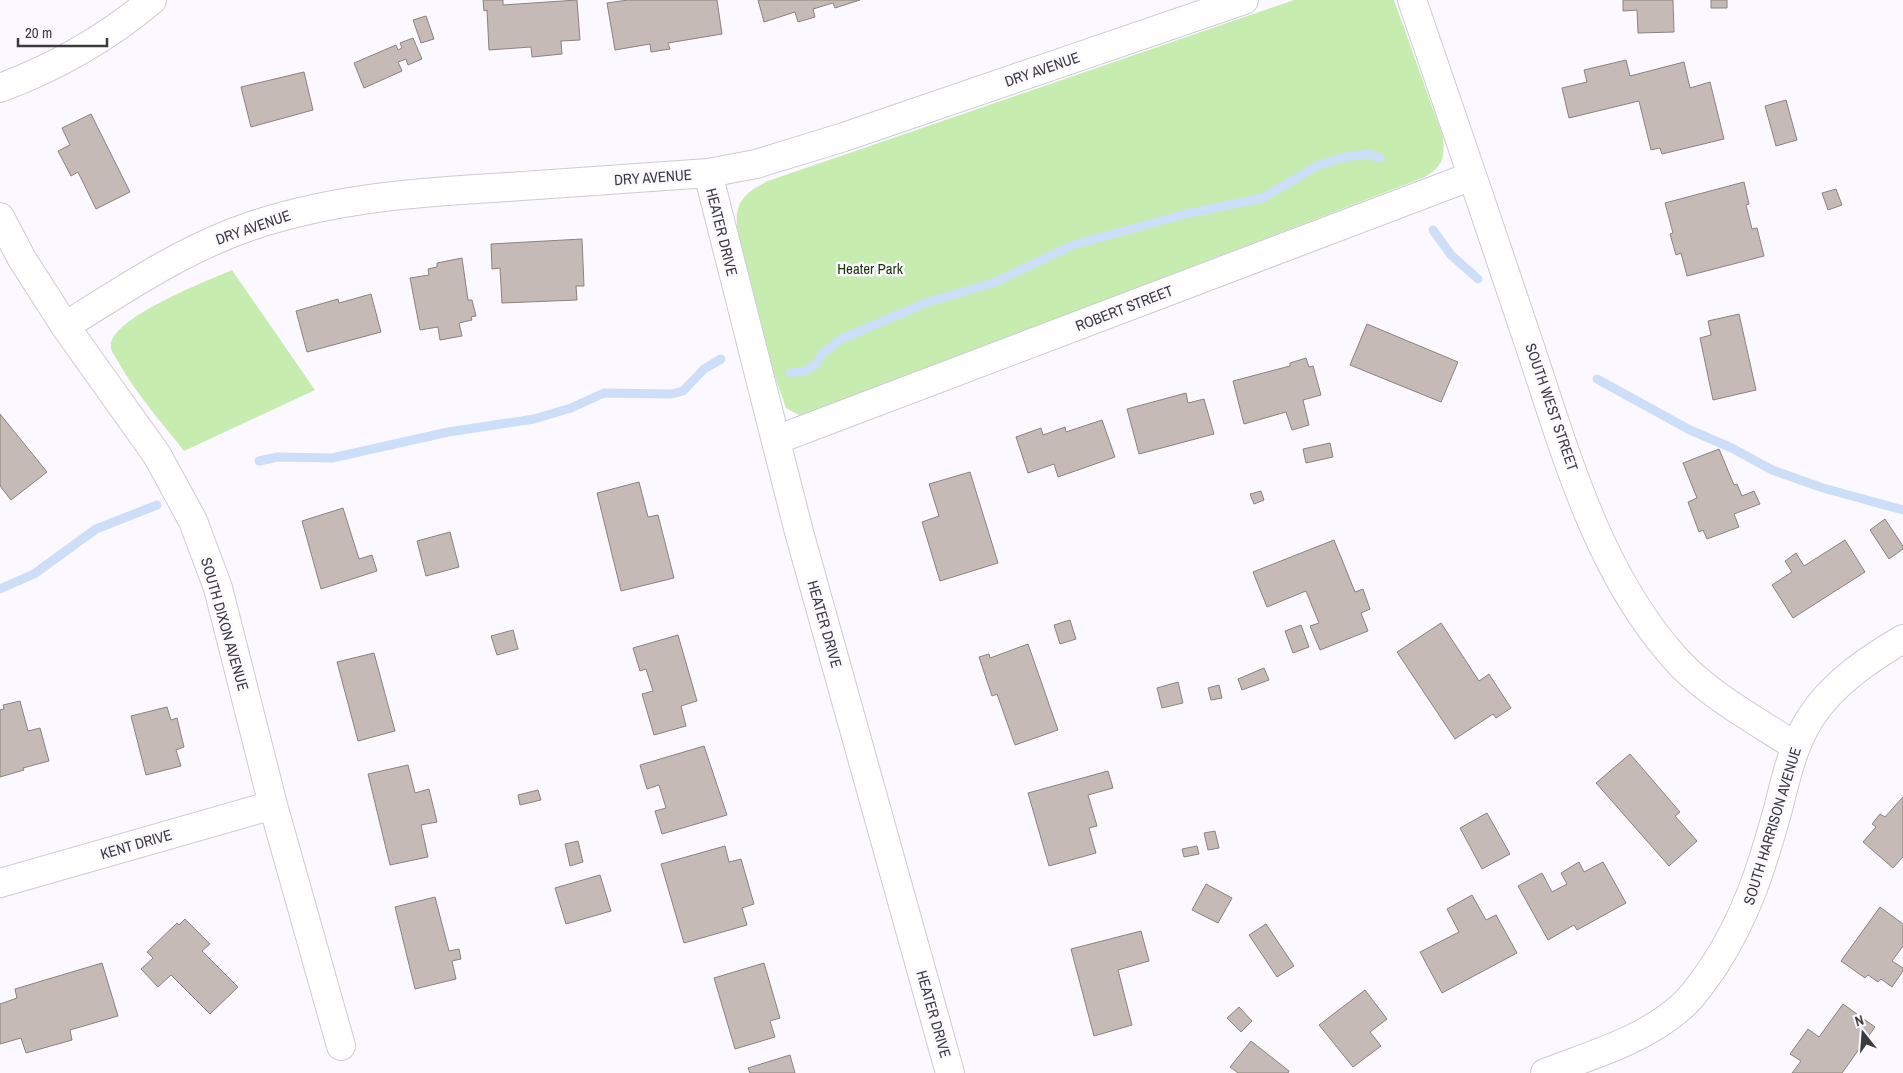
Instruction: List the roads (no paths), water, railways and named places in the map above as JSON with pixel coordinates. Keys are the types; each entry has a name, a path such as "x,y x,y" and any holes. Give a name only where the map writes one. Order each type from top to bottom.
{"street":[{"path":"0,88 44,71 82,50 125,23 152,0"},
{"name":"DRY AVENUE","path":"65,326 162,266 208,243 292,214 339,203 400,195 708,173 756,164 844,137 1244,0"},
{"name":"SOUTH WEST STREET","path":"1412,0 1590,516 1615,572 1641,615 1674,657 1710,689 1794,746"},
{"name":"HEATER DRIVE","path":"708,173 802,541 950,1073"},
{"name":"ROBERT STREET","path":"776,440 1472,176"},
{"name":"SOUTH DIXON AVENUE","path":"0,217 22,259 65,326 157,455 193,521 218,588 272,804 341,1046"},
{"name":"SOUTH HARRISON AVENUE","path":"1545,1073 1610,1050 1650,1029 1682,1006 1703,982 1728,944 1747,908 1763,860 1794,746 1811,716 1831,692 1859,667 1903,639"},
{"name":"KENT DRIVE","path":"0,882 272,804"}],"waterway":[{"path":"790,373 805,371 816,364 822,354 841,339 928,302 993,283 1073,245 1185,214 1263,198 1318,165 1344,157 1368,154 1380,158"},
{"path":"1433,230 1451,255 1478,279"},
{"path":"259,461 278,457 332,458 448,432 534,419 571,408 604,393 671,394 683,391 704,369 721,359"},
{"path":"1597,379 1690,430 1732,448 1772,470 1823,488 1903,510"},
{"path":"0,589 34,574 96,529 157,505"}],"park label":[{"name":"Heater Park","path":"870,268"}]}
